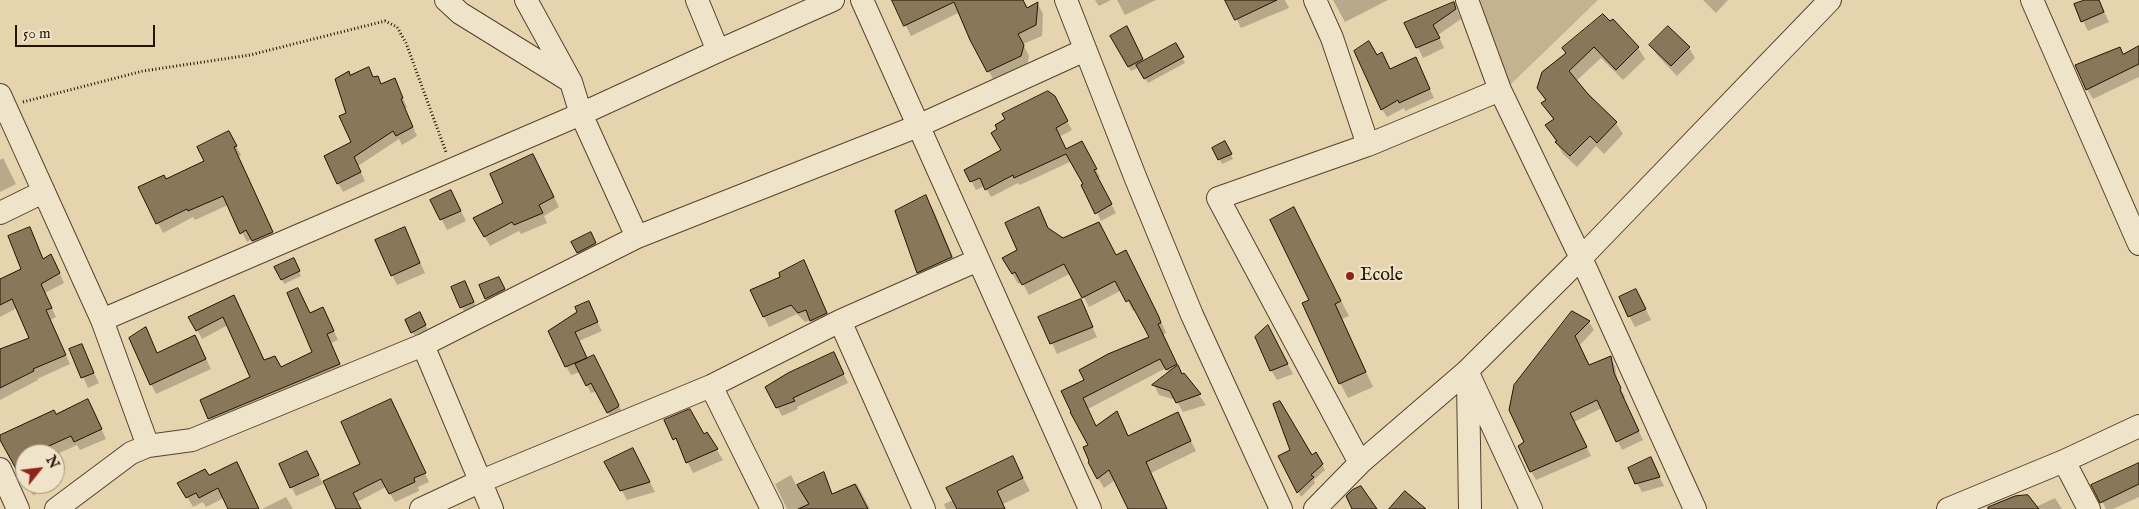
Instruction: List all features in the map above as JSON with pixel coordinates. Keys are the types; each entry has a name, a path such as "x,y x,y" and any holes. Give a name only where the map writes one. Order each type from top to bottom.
{"street":[{"path":"446,0 460,13 571,82"},
{"path":"526,0 571,82 582,114 637,237"},
{"path":"697,0 718,50"},
{"path":"102,320 582,114 718,50 833,0"},
{"path":"862,0 1090,509"},
{"path":"1066,0 1192,315 1281,509"},
{"path":"1315,0 1332,38 1368,145"},
{"path":"1467,0 1500,90 1581,258 1695,509"},
{"path":"1315,509 1360,463 1468,371 1581,258 1830,0"},
{"path":"2032,0 2139,244"},
{"path":"56,509 131,453 148,446 192,440 423,345 637,237 918,126 1085,50"},
{"path":"1360,463 1218,198 1368,145 1500,90"},
{"path":"3,101 102,320 148,446"},
{"path":"0,213 43,192"},
{"path":"421,509 479,482 711,386 840,321 978,260"},
{"path":"840,321 924,509"},
{"path":"423,345 479,482 492,509"},
{"path":"1468,371 1470,509"},
{"path":"1468,371 1531,509"},
{"path":"711,386 772,509"},
{"path":"1948,509 2064,462 2139,426"},
{"path":"2064,462 2089,509"},
{"path":"0,468 18,509"}],"path":[{"path":"3,101 143,71 250,55 385,21 397,27 406,43 452,170"}],"shaded area":[{"path":"1476,0 1598,0 1509,86"}],"building":[{"path":"892,0 1023,0 1027,8 1038,2 1036,25 1018,34 1024,45 1021,56 987,72 970,40 954,2 904,26"},
{"path":"1225,0 1277,0 1235,20"},
{"path":"2085,0 2099,0 2104,12 2081,22 2074,4"},
{"path":"1454,2 1456,9 1433,25 1440,38 1416,48 1404,23"},
{"path":"1603,14 1610,21 1613,19 1639,47 1616,70 1594,47 1569,71 1588,94 1617,122 1597,143 1590,136 1570,156 1555,142 1557,141 1545,125 1554,119 1541,103 1546,100 1537,88 1542,72 1566,53 1562,48"},
{"path":"1127,26 1143,59 1128,67 1110,36"},
{"path":"1668,26 1690,47 1671,66 1649,45"},
{"path":"1369,41 1377,55 1382,52 1390,69 1416,57 1430,89 1399,103 1398,100 1381,110 1354,51"},
{"path":"1176,43 1184,57 1144,79 1136,65"},
{"path":"2139,46 2139,64 2086,90 2075,65 2120,47 2123,54"},
{"path":"369,67 373,77 378,76 381,84 395,78 403,98 401,99 413,127 396,136 393,131 354,157 361,172 337,184 324,156 351,142 339,116 346,113 335,79 349,71 350,75"},
{"path":"1048,91 1055,96 1068,121 1056,128 1066,149 1082,141 1097,169 1094,170 1112,204 1095,214 1081,185 1083,184 1066,154 1014,178 1013,175 985,190 980,178 970,182 964,170 1001,150 991,133 997,129 995,125 1005,119 1002,114"},
{"path":"229,131 237,146 234,147 273,232 252,241 246,230 240,234 223,196 188,211 187,209 156,224 138,187 164,175 166,179 204,161 197,147"},
{"path":"1225,141 1232,154 1218,160 1212,148"},
{"path":"533,154 554,197 539,205 543,213 514,225 512,222 484,237 473,218 503,203 490,174"},
{"path":"451,190 461,211 440,220 430,200"},
{"path":"926,195 952,257 917,273 895,211"},
{"path":"1039,207 1048,228 1063,238 1099,222 1116,255 1126,250 1159,317 1161,323 1158,324 1177,364 1166,370 1160,359 1083,398 1096,426 1117,411 1128,436 1178,412 1191,441 1146,462 1167,509 1128,509 1109,470 1097,479 1088,462 1083,447 1088,445 1061,391 1084,380 1079,370 1108,354 1149,337 1129,300 1126,302 1115,281 1082,298 1064,264 1022,285 1015,272 1012,274 1002,258 1017,250 1005,223"},
{"path":"1294,207 1341,301 1335,304 1366,372 1339,384 1302,303 1309,300 1270,220"},
{"path":"30,227 43,259 51,254 60,273 41,284 52,308 46,310 66,355 33,369 34,371 0,388 0,349 29,338 12,299 0,305 0,279 21,269 8,236"},
{"path":"405,227 420,263 391,276 375,240"},
{"path":"591,232 596,243 577,253 571,242"},
{"path":"294,258 300,271 281,280 274,267"},
{"path":"804,260 827,313 810,321 806,310 798,313 791,305 763,317 750,290 780,277 779,273"},
{"path":"499,277 505,289 485,299 479,285"},
{"path":"465,281 474,302 460,308 451,287"},
{"path":"298,288 310,313 323,307 334,331 327,334 340,364 208,419 200,400 250,377 223,317 196,331 188,317 234,295 264,360 275,356 281,367 312,352 287,293"},
{"path":"1636,289 1646,309 1628,317 1619,297"},
{"path":"1081,299 1093,327 1050,344 1038,317"},
{"path":"589,301 598,322 575,332 587,358 565,367 548,331 577,312 575,307"},
{"path":"1572,311 1590,321 1575,336 1589,365 1611,356 1620,390 1639,431 1616,442 1597,400 1570,413 1587,447 1530,472 1518,446 1524,442 1509,410 1514,385"},
{"path":"420,312 426,325 411,333 405,320"},
{"path":"1268,325 1288,364 1270,371 1255,337"},
{"path":"146,327 157,353 195,335 206,359 150,385 129,338"},
{"path":"82,344 94,373 81,378 69,349"},
{"path":"834,352 844,374 793,398 795,401 776,408 765,387 788,373"},
{"path":"594,355 619,405 607,413 591,383 586,386 575,364"},
{"path":"1178,365 1182,374 1184,373 1201,394 1176,403 1170,391 1152,385"},
{"path":"88,399 102,429 74,442 71,436 53,444 15,444 15,467 0,440 0,435 54,410 56,414"},
{"path":"391,399 426,473 414,478 415,482 389,494 381,479 353,493 361,509 336,509 323,481 360,464 341,422"},
{"path":"1280,401 1312,455 1316,452 1323,464 1311,475 1314,477 1297,493 1278,456 1290,450 1273,404"},
{"path":"690,409 704,434 707,432 718,449 686,463 676,438 673,440 664,420"},
{"path":"633,448 650,482 620,491 604,462"},
{"path":"307,451 319,475 290,488 279,464"},
{"path":"1013,456 1023,478 997,491 1005,509 957,509 946,488"},
{"path":"1651,457 1660,477 1635,484 1628,468"},
{"path":"237,462 259,509 228,509 218,488 199,498 196,493 186,498 177,483 205,469 209,475"},
{"path":"2139,463 2139,484 2100,503 2091,485"},
{"path":"824,472 832,494 855,484 868,509 798,509 809,504 797,485"},
{"path":"1361,486 1377,509 1352,509 1346,496 1352,490"},
{"path":"1405,491 1426,509 1389,509"},
{"path":"2028,495 2039,509 1988,509 1988,507 2015,496"}],"place":[{"name":"Ecole","path":"1350,276"}]}
